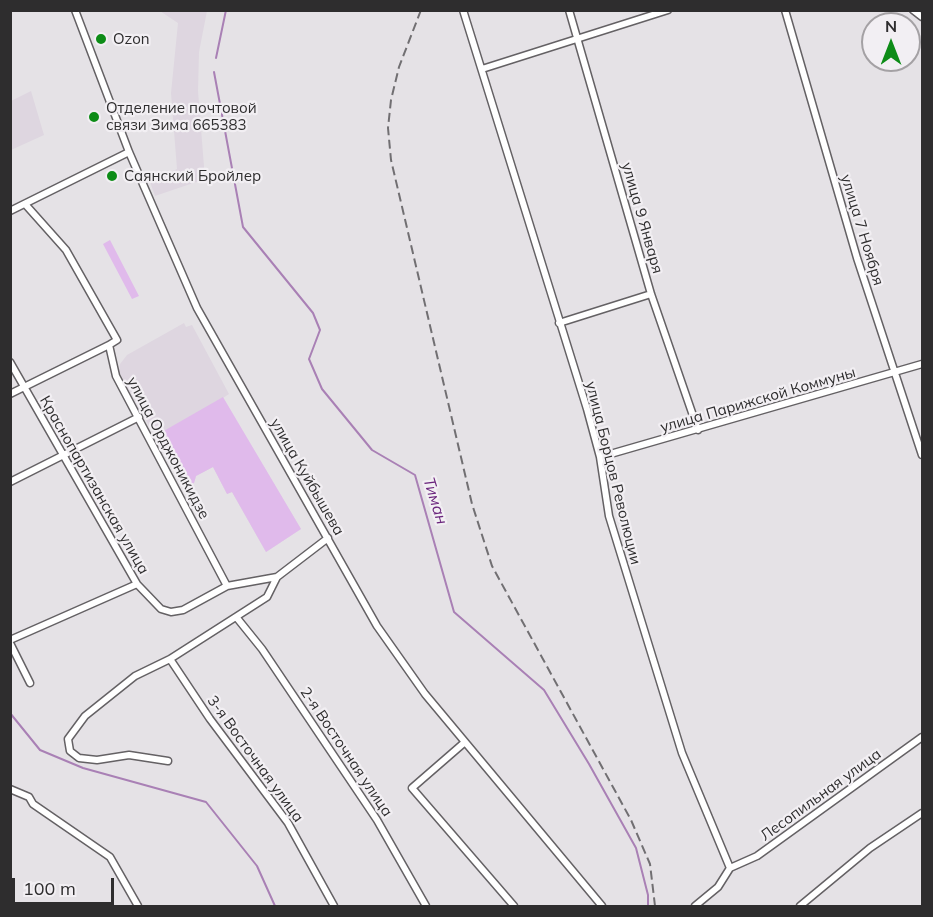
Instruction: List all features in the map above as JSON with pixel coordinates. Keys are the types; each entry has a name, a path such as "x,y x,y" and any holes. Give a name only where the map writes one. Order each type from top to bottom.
{"street":[{"name":"улица Куйбышева","path":"75,10 129,152 197,308 377,626 425,694 602,906"},
{"name":"улица Борцов Революции","path":"463,10 600,457 609,516 682,753 730,868"},
{"name":"улица 9 Января","path":"568,10 651,294 698,430"},
{"path":"482,69 668,10"},
{"name":"улица 7 Ноября","path":"785,10 857,258 922,455"},
{"path":"913,10 922,17"},
{"path":"10,211 129,152"},
{"name":"улица Орджоникидзе","path":"26,204 66,250 117,340 109,345 116,375 227,586"},
{"path":"559,323 651,294"},
{"path":"10,394 109,345"},
{"name":"Краснопартизанская улица","path":"10,362 137,584 156,604 166,612 183,610 227,586"},
{"name":"улица Парижской Коммуны","path":"600,457 922,364"},
{"path":"10,482 139,417"},
{"path":"168,760 129,755 97,760 79,758 69,751 68,742 72,730 135,676 170,659 267,597 277,577 328,538"},
{"path":"227,586 277,577"},
{"path":"30,683 10,641 137,584"},
{"name":"2-я Восточная улица","path":"237,618 262,649 377,820 426,906"},
{"name":"3-я Восточная улица","path":"170,659 210,719 288,822 334,906"},
{"name":"Лесопильная улица","path":"730,868 757,856 922,737"},
{"path":"465,742 412,788 514,906"},
{"path":"10,789 29,797 33,804 110,857 138,906"},
{"path":"800,906 870,848 922,813"},
{"path":"695,906 717,887 730,868"}],"shaded area":[{"path":"160,11 207,11 199,52 198,91 205,179 155,196 150,182 177,169 171,93 178,23"},
{"path":"31,91 44,135 11,150 11,101"},
{"path":"110,240 139,296 132,299 103,244"},
{"path":"184,323 186,327 192,325 229,394 223,398 301,529 266,552 232,492 227,494 213,467 196,476 194,483 184,487 119,373 120,364 127,355"},
{"path":"223,397 301,529 266,552 232,492 227,494 213,467 196,476 194,483 184,487 155,436"}],"waterway":[{"path":"216,58 226,10"},
{"name":"Тиман","path":"214,72 243,227 313,313 320,330 309,359 322,389 372,450 415,475 454,612 544,690 636,848 648,895 648,906"},
{"name":"Тиман","path":"10,713 40,750 83,768 206,802 257,866 275,906"}],"railway":[{"path":"421,10 399,67 391,100 388,128 391,160 472,504 492,566 631,820 650,864 655,906"}],"place":[{"name":"Ozon","path":"101,39"},
{"name":"Отделение почтовой связи Зима 665383","path":"94,117"},
{"name":"Саянский Бройлер","path":"112,176"}]}
